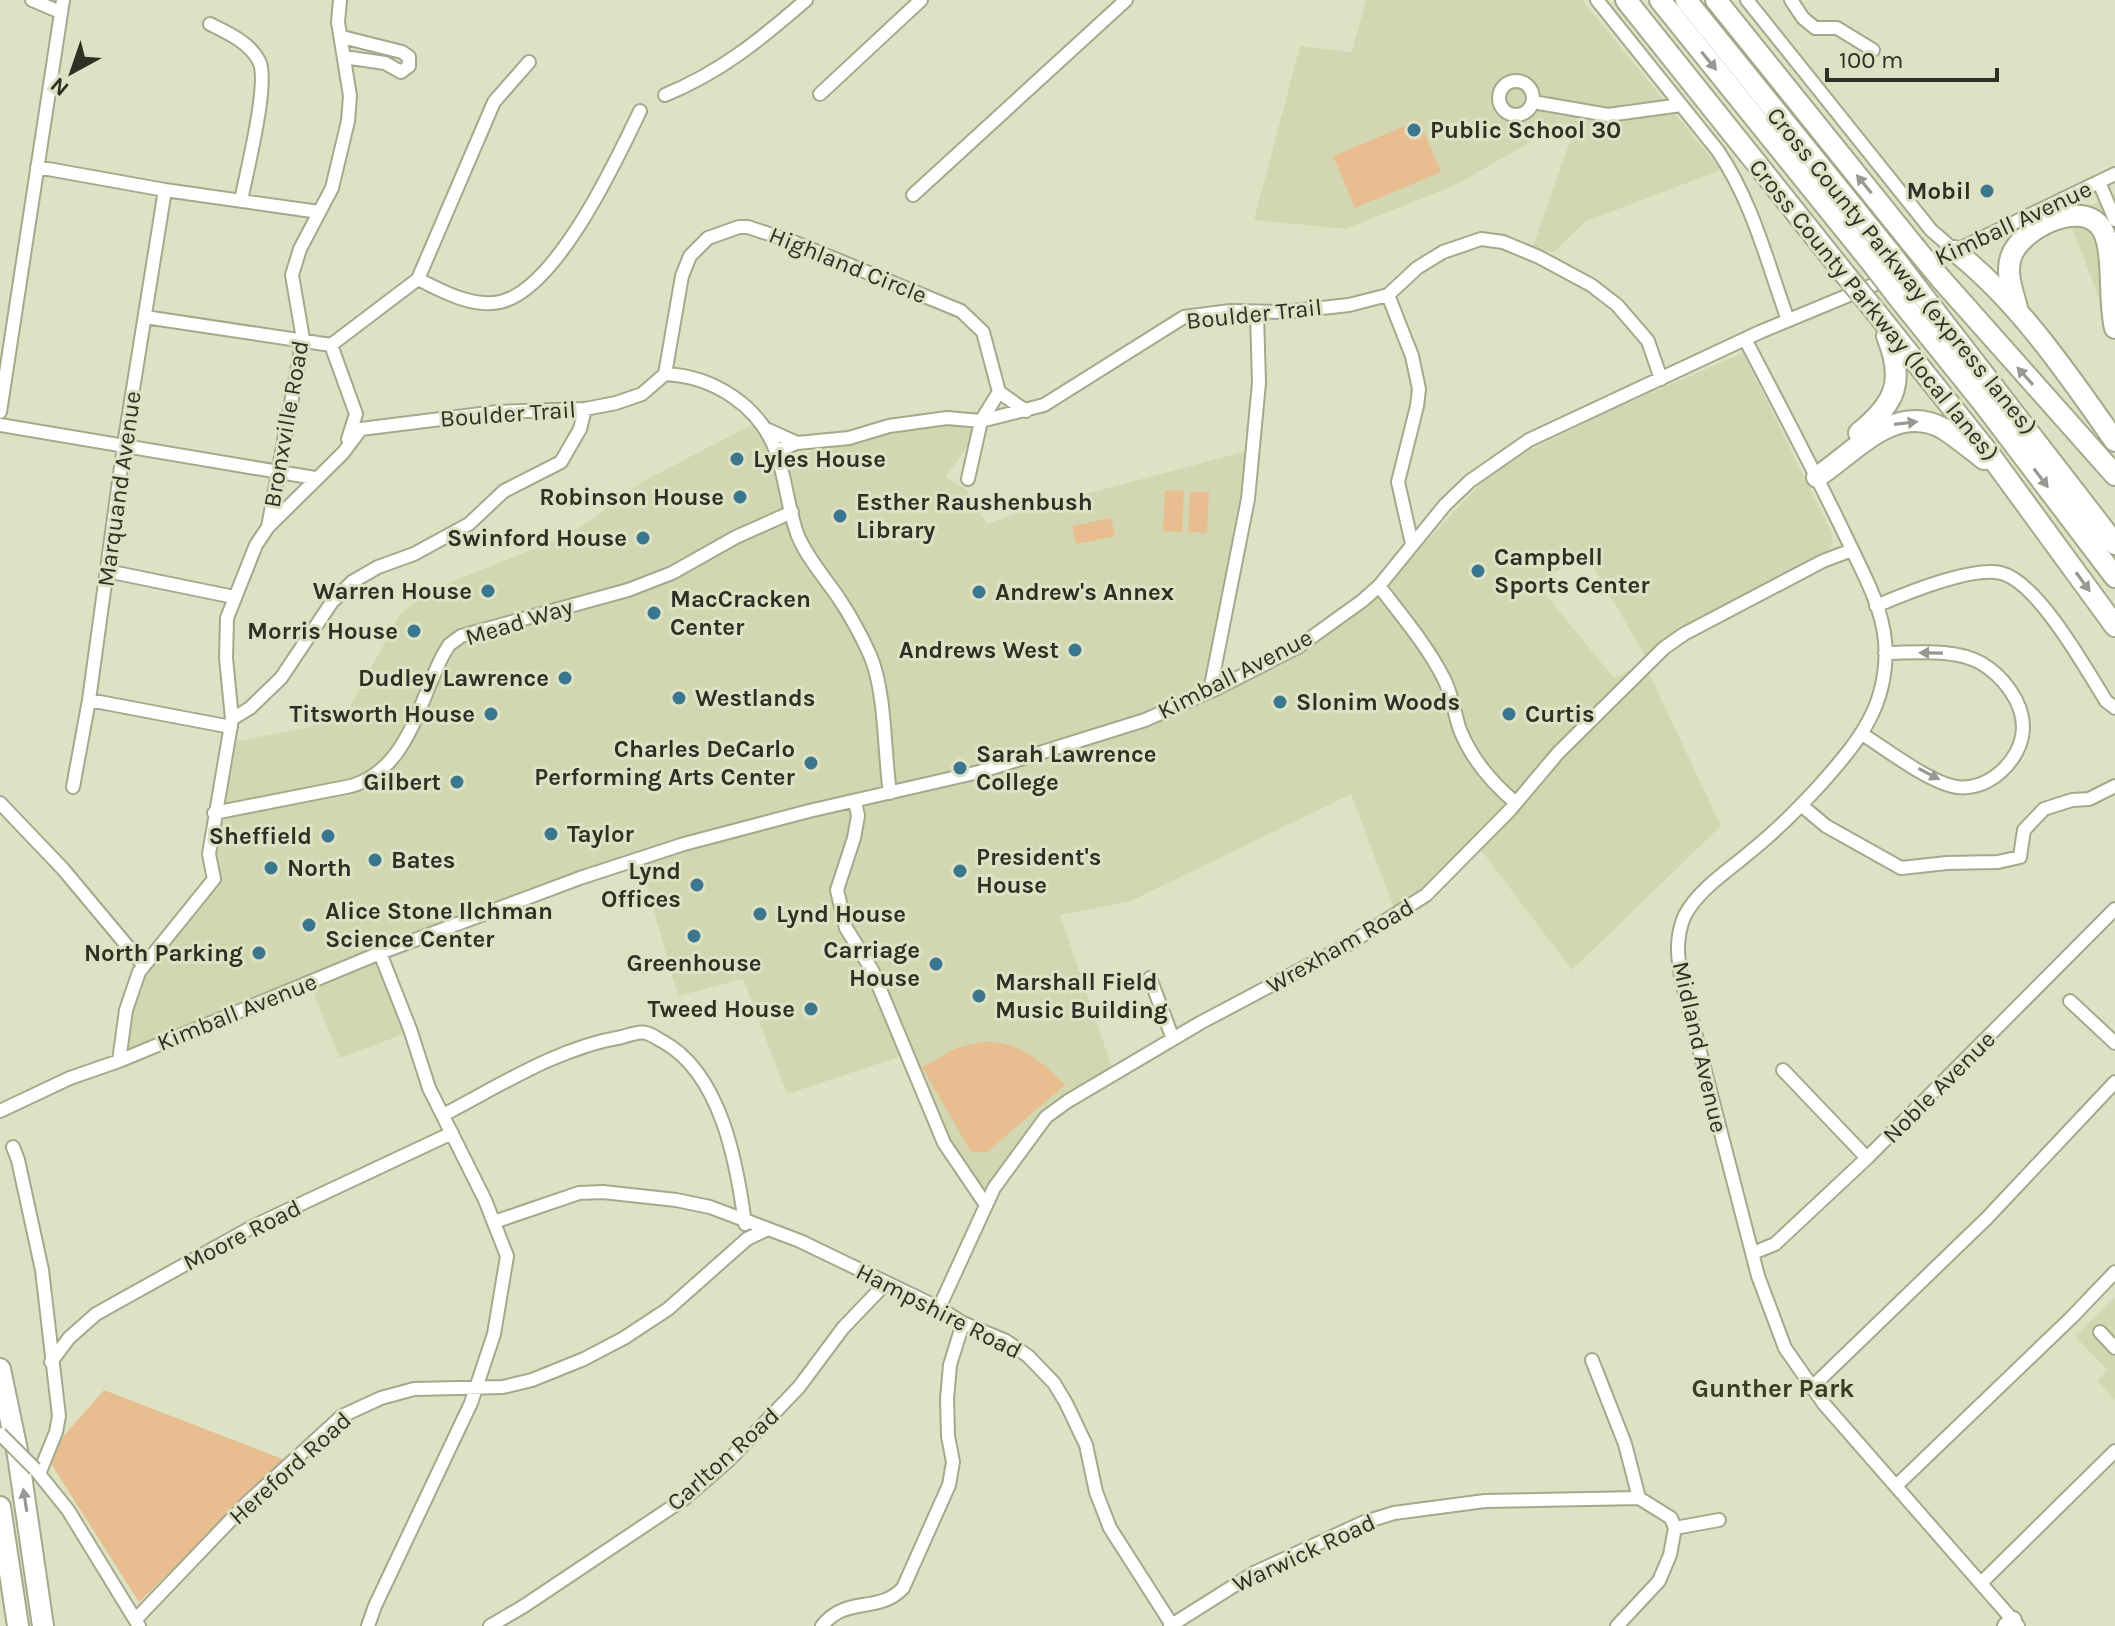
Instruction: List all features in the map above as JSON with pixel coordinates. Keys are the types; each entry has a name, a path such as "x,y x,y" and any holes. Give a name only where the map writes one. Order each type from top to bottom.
{"highway":[{"name":"Cross County Parkway (local lanes)","path":"1626,0 2004,474 2115,626"},
{"name":"Cross County Parkway (express lanes)","path":"1660,0 1991,414 2115,577"},
{"name":"Cross County Parkway (express lanes)","path":"1686,0 1891,254 2115,544"},
{"path":"1716,0 1941,279 2115,475"},
{"path":"2018,312 2009,274 2014,248 2031,232 2066,215 2080,214 2097,223 2106,240 2115,328"},
{"path":"1955,251 2018,312 2047,346 2115,441"},
{"path":"1813,470 1870,424 1893,393 1897,367 1876,312"},
{"path":"1813,470 1878,432 1909,421 1927,423 1944,430 2004,474"},
{"path":"0,1369 18,1455 43,1626"},
{"path":"0,1507 18,1626"}],"street":[{"path":"0,412 61,6 32,0"},
{"name":"Bronxville Road","path":"119,1061 126,1010 144,966 214,879 209,854 231,723 226,658 227,618 256,545 268,527 303,339 292,275 300,249 332,188 348,121 350,96 338,22 340,0"},
{"path":"665,95 691,84 731,60 765,37 806,0"},
{"path":"820,94 921,0"},
{"path":"913,195 1126,0"},
{"path":"1597,0 1733,174 1747,202 1788,320"},
{"path":"1747,0 1931,230 1955,251"},
{"path":"1791,0 1803,18 1815,28 1837,28 1873,50"},
{"path":"210,24 246,45 262,68 261,98 241,201"},
{"path":"342,37 402,52 409,57 409,66 401,72 385,63 344,57"},
{"path":"145,317 331,345 418,279 494,102 529,62"},
{"path":"1533,102 1608,115 1681,105"},
{"path":"418,279 482,303 498,302 528,289 547,269 597,197 640,111"},
{"path":"37,167 165,190 319,212"},
{"name":"Kimball Avenue","path":"0,1111 70,1078 119,1061 380,953 580,878 669,848 979,772 1145,720 1298,647 1379,586 1445,505 1470,481 1529,440 1745,339 1955,251 2115,174"},
{"path":"2099,182 2115,220"},
{"name":"Marquand Avenue","path":"73,787 89,700 124,445 165,190"},
{"name":"Highland Circle","path":"665,374 682,276 690,256 708,238 748,227 796,243 961,311 983,332 999,392"},
{"name":"Boulder Trail","path":"268,527 343,453 361,429 369,427 497,412 585,409 642,394 665,374 687,375 726,391 764,428 776,451 797,443 849,438 889,426 947,418 981,421 1044,405 1184,317 1230,311 1257,314 1349,305 1388,295 1417,268 1443,252 1481,239 1503,242 1539,257 1591,285 1617,305 1648,341 1661,379"},
{"path":"1388,295 1412,356 1419,389 1398,482 1412,544"},
{"path":"1210,691 1248,499 1259,383 1257,314"},
{"name":"Midland Avenue","path":"1745,339 1813,470 1876,606 1883,628 1885,653 1882,689 1862,734 1801,805 1694,902 1683,922 1677,944 1679,965 1767,1305 1792,1362 2013,1624"},
{"path":"331,345 356,414 343,453"},
{"path":"968,479 981,421 999,392 1026,411"},
{"path":"89,700 231,723 281,678 332,602 352,582 378,567 414,554 469,524 504,491 561,462 580,429 585,409"},
{"path":"0,425 315,478"},
{"name":"Boulder Trail","path":"764,428 797,443"},
{"path":"776,451 798,535 818,573 845,608 871,659 879,688 890,793"},
{"name":"Mead Way","path":"214,813 363,783 378,772 405,742 443,655 449,645 461,636 628,590 672,573 736,537 792,512"},
{"name":"Wrexham Road","path":"939,1308 986,1205 1009,1165 1046,1117 1173,1039 1398,915 1426,895 1516,803 1558,753 1664,648 1684,634 1823,561 1852,550"},
{"path":"107,571 234,597"},
{"path":"1876,606 1970,574 1990,571 2004,574 2026,590 2066,636 2106,701 2115,708"},
{"path":"1379,586 1418,637 1444,679 1461,732 1478,764 1516,803"},
{"path":"1862,734 1933,777 1954,786 1973,786 1990,781 2013,757 2020,744 2023,728 2013,693 1980,663 1946,654 1885,653"},
{"path":"1801,805 1826,826 1901,868 1998,862 2020,857 2024,830 2044,809 2072,800 2089,799 2115,786"},
{"path":"855,801 858,816 854,838 837,890 846,928 872,970 944,1143 986,1205"},
{"path":"0,803 63,869 144,966"},
{"name":"Noble Avenue","path":"1753,1253 1775,1244 1867,1158 2115,909"},
{"path":"369,1625 476,1388 494,1334 507,1256 494,1222 429,1088 380,953"},
{"path":"1150,978 1173,1039"},
{"path":"2070,1001 2115,1043"},
{"path":"443,1115 559,1054 645,1032 678,1050 700,1075 723,1123 735,1159 747,1239"},
{"path":"1783,1070 1867,1158"},
{"path":"1811,1388 1987,1218 2115,1082"},
{"name":"Moore Road","path":"51,1362 69,1338 96,1314 254,1226 452,1133"},
{"path":"13,1147 42,1270 59,1416 56,1432 37,1471"},
{"name":"Hampshire Road","path":"494,1222 579,1193 603,1192 710,1207 800,1241 939,1308 963,1323 1006,1341 1028,1356 1054,1383 1066,1403 1086,1445 1096,1492 1110,1528 1171,1625"},
{"name":"Hereford Road","path":"137,1623 247,1503 342,1416 381,1398 414,1389 503,1387 532,1380 584,1359 624,1338 687,1294 747,1239 768,1229"},
{"path":"1896,1486 2040,1349 2115,1272"},
{"name":"Carlton Road","path":"490,1626 535,1599 699,1487 769,1421 843,1328 886,1283"},
{"path":"822,1626 830,1615 840,1609 882,1601 895,1596 903,1588 949,1485 953,1462 948,1436 947,1399 950,1365 963,1323"},
{"path":"2100,1332 2115,1348"},
{"path":"1592,1360 1625,1444 1639,1498 1671,1518 1675,1528 1670,1555 1659,1581 1617,1626"},
{"path":"0,1434 37,1471 68,1510 137,1623"},
{"path":"1981,1583 2115,1451"},
{"name":"Warwick Road","path":"1171,1625 1254,1573 1362,1523 1394,1513 1485,1501 1639,1498"},
{"path":"1675,1528 1719,1520"}],"shaded area":[{"name":"Public School 30","path":"1366,0 1582,0 1721,170 1586,221 1553,253 1533,246 1572,136 1560,125 1455,185 1346,229 1254,220 1300,46 1352,52"},
{"path":"1419,120 1441,172 1355,208 1333,156"},
{"path":"2115,193 2115,341 2068,216"},
{"name":"Sarah Lawrence College","path":"1743,353 1831,531 1833,543 1825,555 1647,659 1586,554 1536,583 1614,678 1644,663 1721,826 1572,970 1475,842 1396,914 1351,794 1131,901 1060,915 1114,1073 1046,1115 985,1200 947,1145 910,1053 787,1094 743,979 678,996 638,855 374,952 409,1032 340,1058 308,980 122,1056 130,1010 143,974 153,958 212,891 218,879 213,855 232,742 306,728 348,711 401,613 436,588 571,534 642,482 753,424 787,459 869,434 944,422 982,427 945,477 967,490 987,524 1022,511 1251,450 1209,695 1278,667 1304,651 1388,582 1497,466 1620,406"},
{"path":"1165,490 1184,491 1182,532 1163,531"},
{"path":"1190,492 1209,492 1207,533 1188,532"},
{"path":"1111,518 1115,536 1076,544 1072,526"},
{"path":"982,1042 1018,1048 1038,1060 1065,1085 987,1152 971,1152 922,1067 957,1048"},
{"path":"2115,1298 2115,1400 2097,1381 2107,1370 2075,1336"},
{"path":"104,1390 285,1460 139,1602 46,1456"}],"place":[{"name":"Public School 30","path":"1414,130"},
{"name":"Mobil","path":"1987,191"},
{"name":"Lyles House","path":"737,459"},
{"name":"Robinson House","path":"740,497"},
{"name":"Esther Raushenbush Library","path":"840,516"},
{"name":"Swinford House","path":"643,538"},
{"name":"Campbell Sports Center","path":"1478,571"},
{"name":"Warren House","path":"488,591"},
{"name":"Andrew's Annex","path":"979,592"},
{"name":"MacCracken Center","path":"654,613"},
{"name":"Morris House","path":"414,631"},
{"name":"Andrews West","path":"1075,650"},
{"name":"Dudley Lawrence","path":"565,678"},
{"name":"Westlands","path":"679,698"},
{"name":"Slonim Woods","path":"1280,702"},
{"name":"Titsworth House","path":"491,714"},
{"name":"Curtis","path":"1509,714"},
{"name":"Charles DeCarlo Performing Arts Center","path":"811,763"},
{"name":"Sarah Lawrence College","path":"960,768"},
{"name":"Gilbert","path":"457,782"},
{"name":"Taylor","path":"551,834"},
{"name":"Sheffield","path":"328,836"},
{"name":"Bates","path":"375,860"},
{"name":"North","path":"271,868"},
{"name":"President's House","path":"960,871"},
{"name":"Lynd Offices","path":"697,885"},
{"name":"Lynd House","path":"760,914"},
{"name":"Alice Stone Ilchman Science Center","path":"309,925"},
{"name":"Greenhouse","path":"694,936"},
{"name":"North Parking","path":"259,953"},
{"name":"Carriage House","path":"936,964"},
{"name":"Marshall Field Music Building","path":"979,996"},
{"name":"Tweed House","path":"811,1009"}],"district":[{"name":"Gunther Park","path":"1773,1388"}]}
